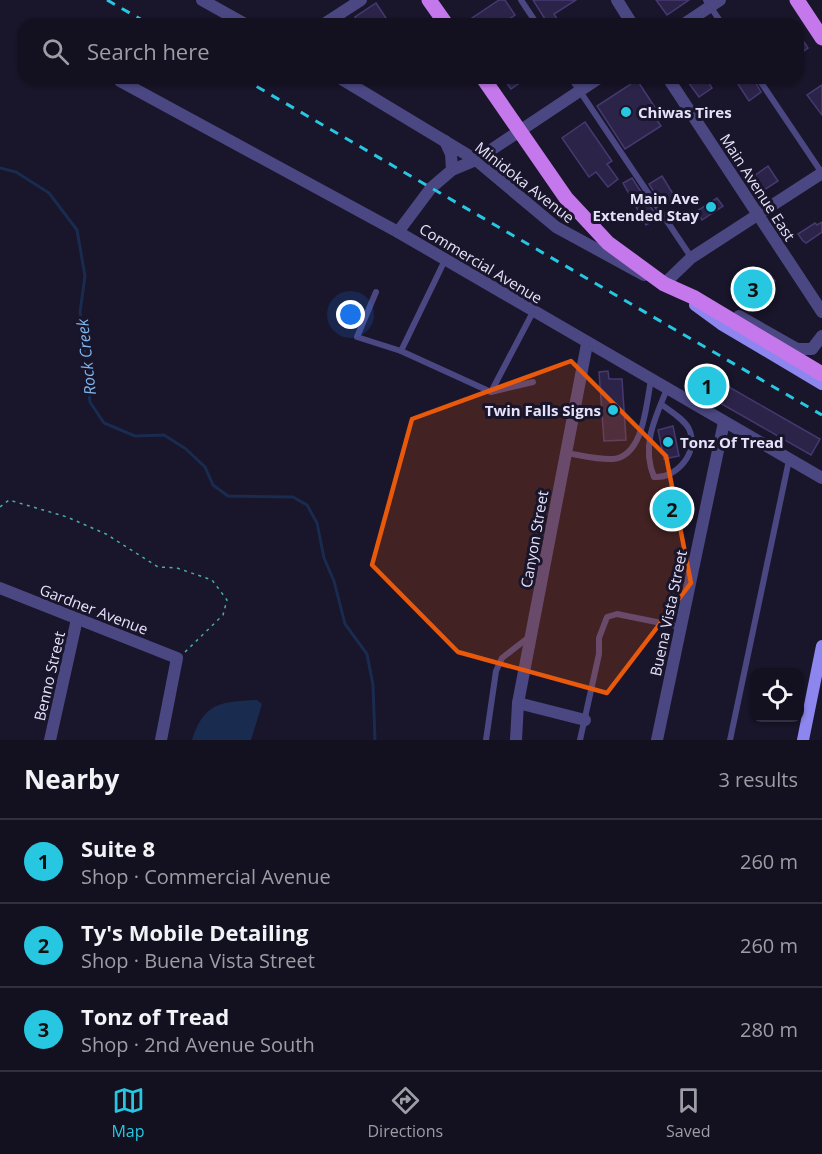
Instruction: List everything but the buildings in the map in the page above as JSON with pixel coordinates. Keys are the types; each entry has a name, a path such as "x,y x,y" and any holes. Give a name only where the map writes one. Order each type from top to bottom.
{"main road":[{"path":"429,0 442,18"},
{"path":"797,0 822,38"},
{"path":"487,84 582,218 608,243 721,324 822,384"},
{"path":"668,287 693,297 822,374"},
{"path":"803,740 817,697 822,646"}],"street":[{"path":"202,0 234,18"},
{"path":"333,18 361,0"},
{"path":"616,0 628,18"},
{"path":"692,18 712,2"},
{"name":"Commercial Avenue","path":"126,84 398,232 587,344 822,478"},
{"name":"Minidoka Avenue","path":"350,84 476,160 556,227 609,258 668,287"},
{"path":"398,232 430,188 452,170 476,160 590,84"},
{"name":"Main Avenue East","path":"672,84 819,308 822,321"},
{"path":"445,141 451,154 452,170"},
{"path":"668,287 692,258 822,173"},
{"path":"693,297 734,313 797,349 812,349 822,336"},
{"name":"Canyon Street","path":"516,740 518,703 587,344"},
{"name":"Buena Vista Street","path":"657,740 724,422"},
{"name":"Gardner Avenue","path":"0,588 177,658"},
{"name":"Benno Street","path":"50,740 77,619"},
{"path":"161,740 177,658"},
{"path":"518,703 585,720"}],"lane":[{"path":"521,0 533,18"},
{"path":"712,2 719,18"},
{"path":"575,84 692,258"},
{"path":"762,84 822,173"},
{"path":"401,351 445,260"},
{"path":"376,292 357,337 401,351 491,392 533,382"},
{"path":"491,392 533,312"},
{"path":"565,453 613,459 628,454 638,438 651,380"},
{"path":"661,404 689,429 691,440 689,455 685,463 663,478 654,477 650,469 648,441 661,404 667,389"},
{"path":"730,740 789,459"},
{"path":"580,740 599,654 598,638 607,617 617,614 681,627"},
{"path":"486,740 496,671 502,657 532,635"}],"path":[{"path":"0,507 9,500 67,517 106,534 158,567 177,568 212,580 227,600 223,615 177,658"}],"highlighted area":[{"path":"571,361 666,456 691,583 607,693 458,652 372,565 412,419"}],"water":[{"path":"257,700 262,704 251,740 192,740 202,718 216,706"}],"waterway":[{"name":"Rock Creek","path":"0,168 16,172 49,193 77,230 85,276 80,312 90,402 104,423 135,436 164,435 186,449 205,467 213,485 228,496 293,497 307,505 317,523 324,558 334,581 345,624 367,654 373,685 375,740"}],"railway":[{"path":"107,0 138,18"},
{"path":"252,84 822,415"}],"place":[{"name":"Chiwas Tires","path":"626,112"},
{"name":"Main Ave Extended Stay","path":"711,207"},
{"name":"Tonz of Tread","path":"753,289"},
{"name":"Suite 8","path":"707,386"},
{"name":"Twin Falls Signs","path":"613,410"},
{"name":"Tonz Of Tread","path":"668,442"},
{"name":"Ty's Mobile Detailing","path":"672,509"}]}
